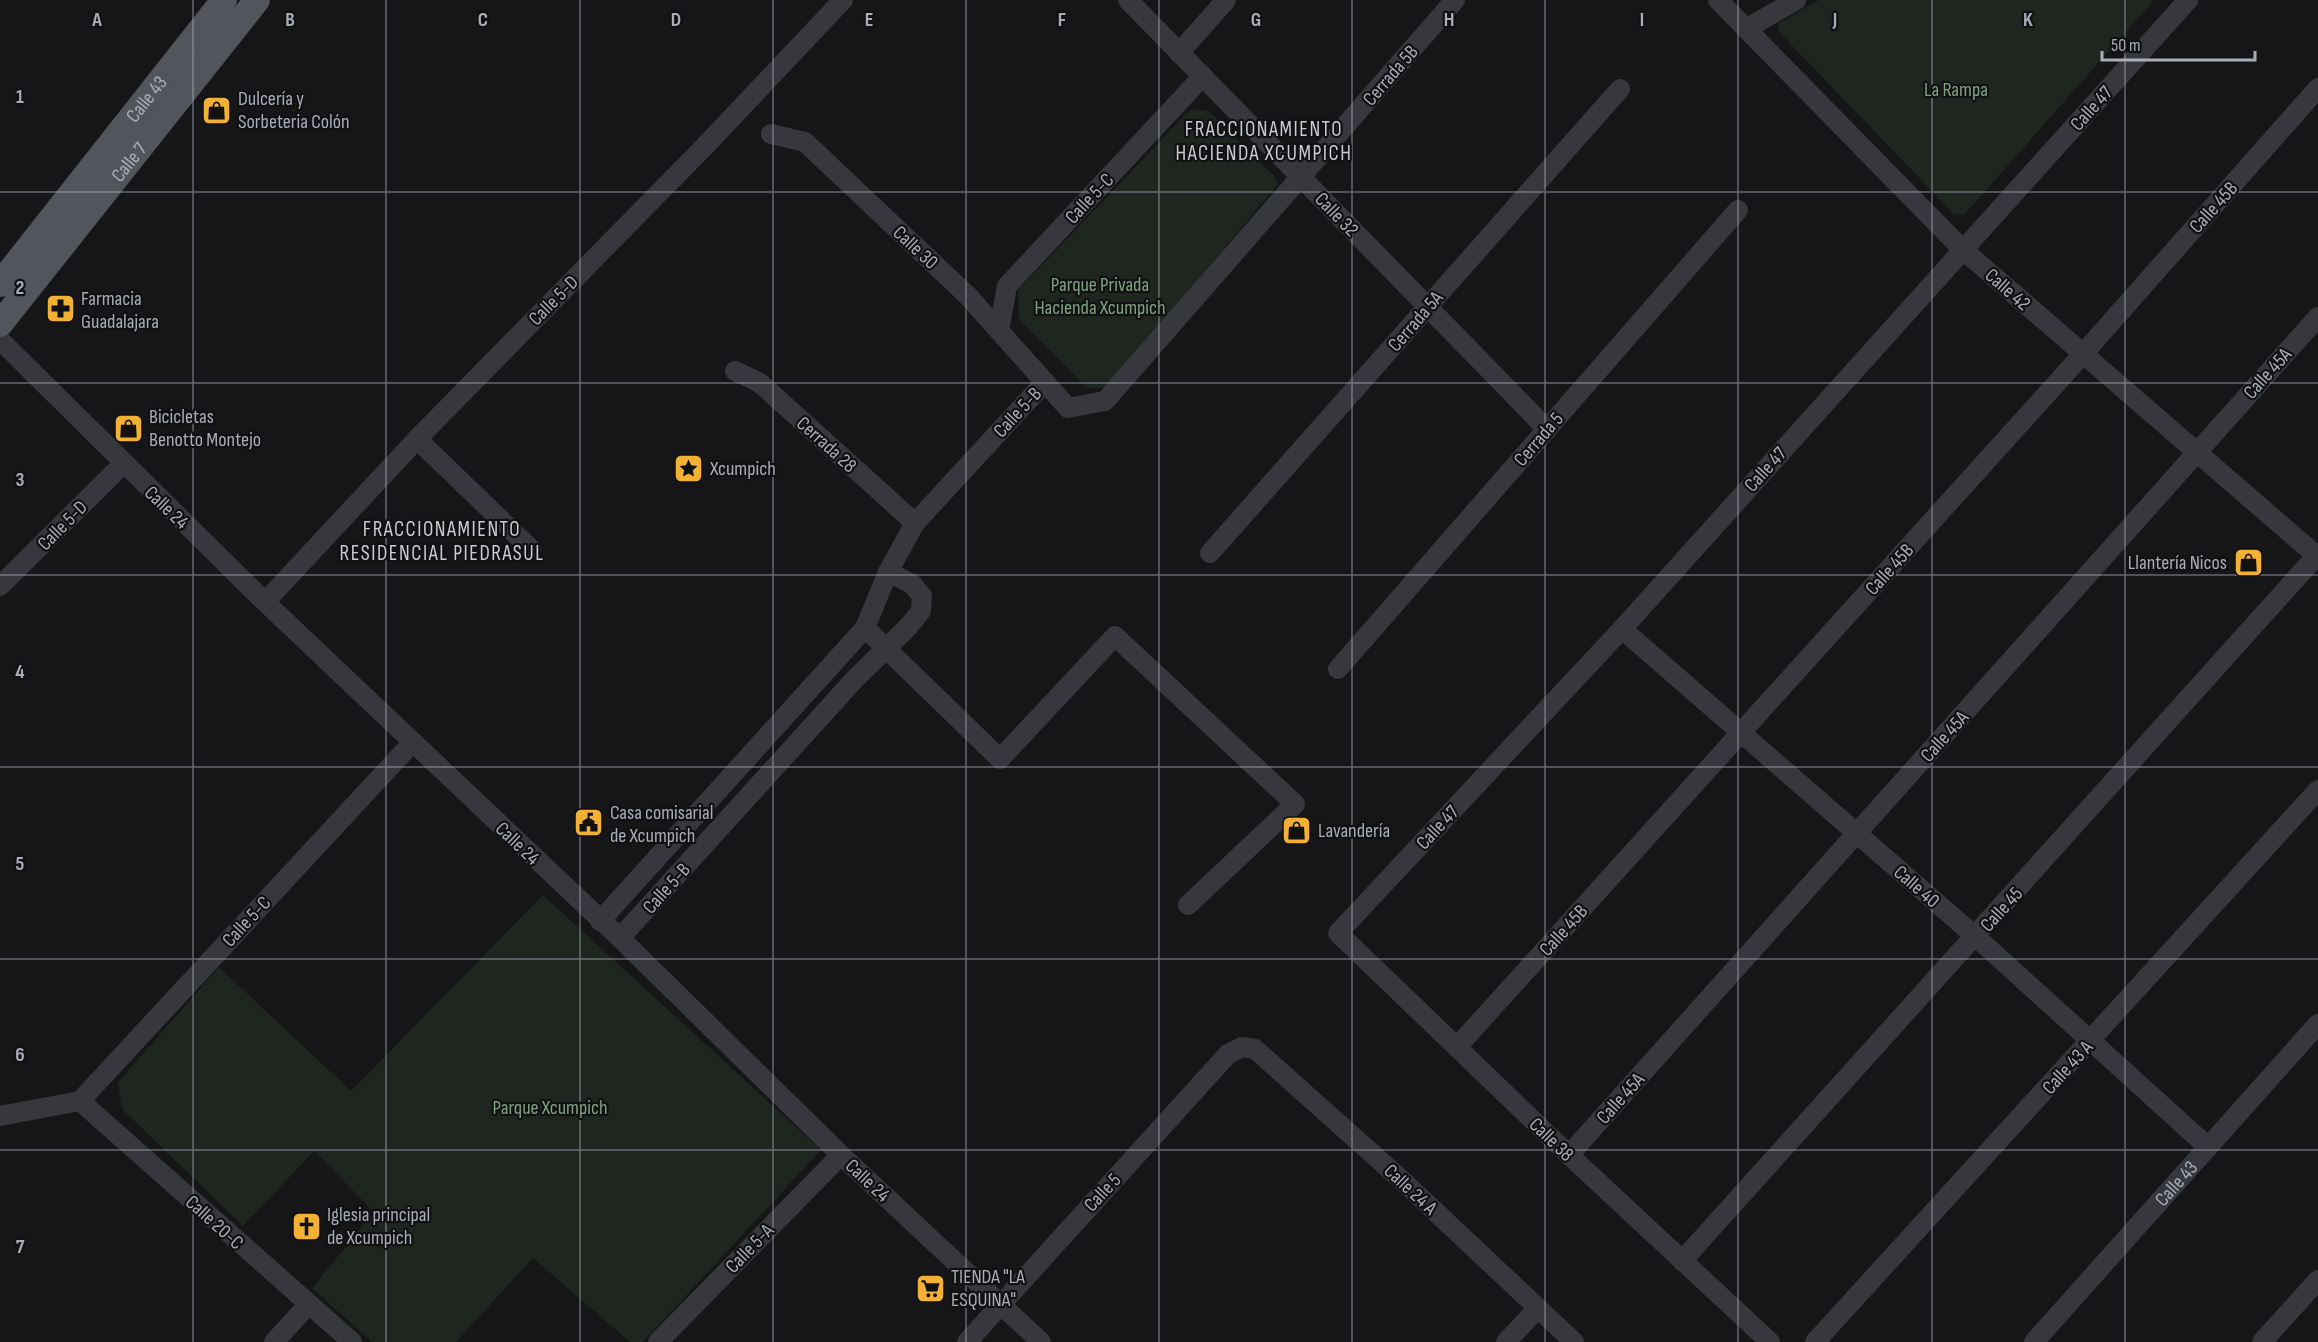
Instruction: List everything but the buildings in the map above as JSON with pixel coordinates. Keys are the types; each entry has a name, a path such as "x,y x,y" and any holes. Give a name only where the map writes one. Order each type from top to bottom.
{"main road":[{"name":"Calle 43","path":"0,284 224,0"},
{"name":"Calle 7","path":"0,324 257,0"}],"street":[{"name":"Calle 5-D","path":"265,602 417,439 711,140 843,0"},
{"name":"Calle 32","path":"1128,0 1547,429"},
{"path":"1179,52 1226,0"},
{"name":"Cerrada 5B","path":"1301,177 1455,0"},
{"name":"Calle 42","path":"1718,0 1962,249 2082,355 2318,556"},
{"path":"1746,29 1796,0"},
{"name":"Calle 47","path":"1338,933 1622,629 2188,0"},
{"name":"Calle 5-C","path":"999,331 1007,286 1203,76"},
{"name":"Calle 45B","path":"1457,1047 2082,355 2318,88"},
{"name":"Cerrada 5A","path":"1210,552 1620,89"},
{"name":"Calle 30","path":"771,134 805,142 968,296 1045,382"},
{"name":"Calle 5-B","path":"600,921 865,627 888,572 915,523 1045,382 1068,408 1105,400 1301,177"},
{"name":"Cerrada 5","path":"1338,669 1738,210"},
{"name":"Calle 45A","path":"1569,1155 2318,317"},
{"name":"Calle 24","path":"0,340 265,602 620,938 841,1155 1041,1342"},
{"name":"Cerrada 28","path":"735,371 760,383 915,523"},
{"path":"417,439 531,549"},
{"name":"Calle 5-D","path":"0,586 123,464"},
{"name":"Calle 45","path":"1682,1261 2318,556"},
{"name":"Calle 5-B","path":"620,938 854,680 909,627 921,611 922,596 912,584 888,572"},
{"path":"865,627 1000,759 1115,636 1294,804 1188,905"},
{"name":"Calle 40","path":"1622,629 1976,937 2208,1147"},
{"name":"Calle 5-C","path":"80,1101 412,742"},
{"name":"Calle 43 A","path":"1815,1342 2318,790"},
{"name":"Calle 38","path":"1338,933 1569,1155 1770,1342"},
{"name":"Calle 43","path":"2034,1342 2318,1024"},
{"name":"Calle 5","path":"967,1342 1228,1054 1242,1047"},
{"name":"Calle 24 A","path":"1242,1047 1255,1049 1405,1183 1574,1342"},
{"path":"0,1116 80,1101"},
{"name":"Calle 20-C","path":"80,1101 352,1342"},
{"name":"Calle 5-A","path":"658,1342 841,1155"},
{"path":"2262,1342 2318,1280"},
{"path":"274,1342 308,1305"},
{"path":"1506,1342 1538,1308"}],"green space":[{"name":"La Rampa","path":"1819,0 2154,0 1964,215 1954,214 1778,31 1779,23"},
{"name":"Parque Privada Hacienda Xcumpich","path":"1191,109 1208,111 1275,177 1278,184 1107,388 1087,388 1019,320 1018,290"},
{"name":"Parque Xcumpich","path":"543,895 821,1150 643,1342 630,1342 533,1258 456,1342 372,1342 312,1288 374,1212 314,1151 243,1226 122,1109 118,1082 219,967 351,1091"}],"place":[{"name":"Dulcería y Sorbeteria Colón","path":"217,110"},
{"name":"Farmacia Guadalajara","path":"60,309"},
{"name":"Bicicletas Benotto Montejo","path":"128,428"},
{"name":"Xcumpich","path":"689,468"},
{"name":"Llantería Nicos","path":"2248,562"},
{"name":"Casa comisarial de Xcumpich","path":"589,823"},
{"name":"Lavandería","path":"1297,830"},
{"name":"Iglesia principal de Xcumpich","path":"306,1226"},
{"name":"TIENDA \"LA ESQUINA\"","path":"930,1288"}],"district":[{"name":"FRACCIONAMIENTO HACIENDA XCUMPICH","path":"1264,141"},
{"name":"FRACCIONAMIENTO RESIDENCIAL PIEDRASUL","path":"442,541"}]}
